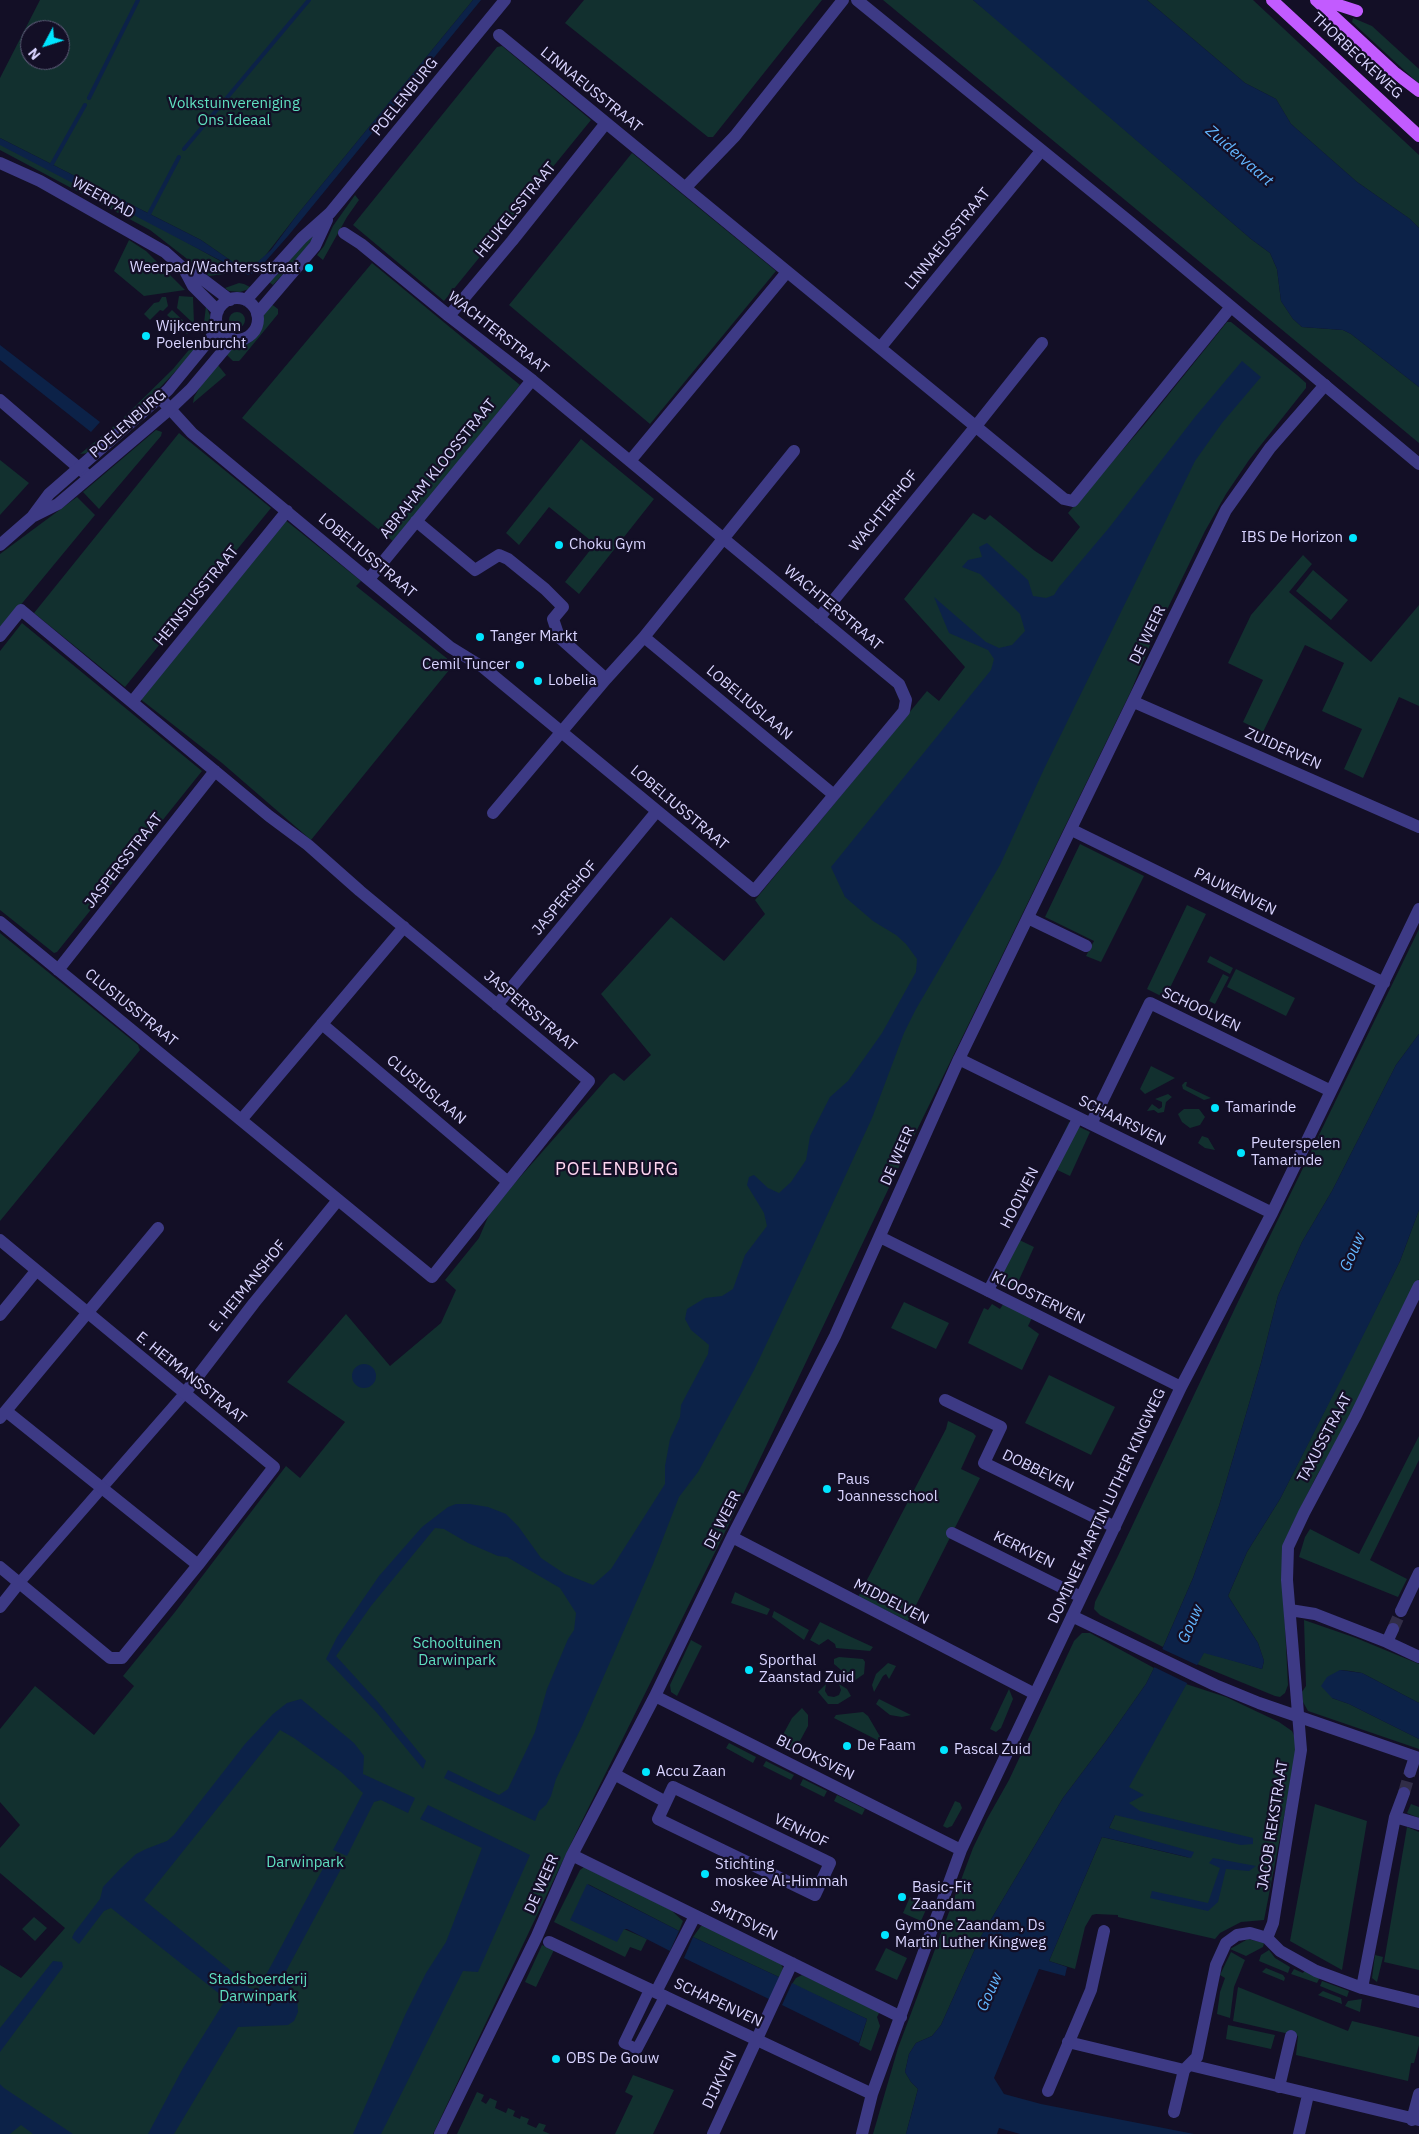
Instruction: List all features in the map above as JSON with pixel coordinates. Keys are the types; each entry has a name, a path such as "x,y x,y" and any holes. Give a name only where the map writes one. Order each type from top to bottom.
{"main road":[{"name":"THORBECKEWEG","path":"1272,0 1419,136"},
{"name":"THORBECKEWEG","path":"1316,0 1394,72 1419,92"},
{"path":"1323,0 1357,11"}],"street":[{"name":"POELENBURG","path":"246,300 302,238 330,213 505,0"},
{"path":"685,188 735,136 843,0"},
{"path":"857,0 1131,223 1230,308 1419,464"},
{"name":"LINNAEUSSTRAAT","path":"499,35 976,426"},
{"name":"HEUKELSSTRAAT","path":"449,316 549,196 606,123"},
{"name":"LINNAEUSSTRAAT","path":"880,348 1041,151"},
{"name":"WEERPAD","path":"0,163 40,181 164,252 184,269 201,278 230,300"},
{"name":"POELENBURG","path":"258,314 315,246 330,213"},
{"name":"WACHTERSTRAAT","path":"344,234 362,244 449,316 532,380 899,684 906,700 904,711 834,794"},
{"name":"WEERPAD","path":"184,269 193,286 218,311"},
{"path":"630,461 787,272"},
{"path":"235,298 246,300 255,308 258,314 258,321 252,334 246,338 233,339 227,337 217,323 218,311 224,303 235,298"},
{"path":"1042,343 976,426 1064,499 1073,501 1230,308"},
{"name":"POELENBURG","path":"0,545 32,517 49,494 160,398 203,350 219,328"},
{"name":"POELENBURG","path":"32,517 58,504 91,478 170,409 191,389 233,339"},
{"name":"ABRAHAM KLOOSSTRAAT","path":"369,578 532,380"},
{"name":"DE WEER","path":"440,2134 537,1936 572,1855 835,1336 959,1059 1226,510 1270,448 1324,384"},
{"name":"LOBELIUSSTRAAT","path":"160,398 192,433 450,647 484,668 754,891 834,794"},
{"path":"0,400 91,478"},
{"name":"WACHTERHOF","path":"818,618 976,426"},
{"path":"493,814 606,679 644,637 794,451"},
{"name":"HEINSIUSSTRAAT","path":"132,702 287,511"},
{"path":"416,521 474,570 499,555 508,559 545,589 563,607 553,619 559,637 606,679"},
{"name":"JASPERSSTRAAT","path":"0,636 21,610 215,771 308,845 589,1081 508,1182"},
{"name":"LOBELIUSLAAN","path":"644,637 834,794"},
{"name":"ZUIDERVEN","path":"1134,702 1419,827"},
{"name":"JASPERSSTRAAT","path":"58,970 215,771"},
{"name":"JASPERSHOF","path":"497,1005 657,811"},
{"name":"PAUWENVEN","path":"1072,830 1384,983"},
{"name":"DOMINEE MARTIN LUTHER KINGWEG","path":"862,2134 872,2094 961,1850 1181,1387 1272,1212 1419,909"},
{"path":"1028,918 1086,946"},
{"name":"CLUSIUSSTRAAT","path":"0,922 432,1277 508,1182"},
{"path":"241,1120 404,927"},
{"name":"SCHOOLVEN","path":"1091,1124 1150,1003 1331,1091"},
{"name":"CLUSIUSLAAN","path":"322,1024 508,1182"},
{"name":"SCHAARSVEN","path":"959,1059 1272,1212"},
{"name":"HOOIVEN","path":"988,1291 1078,1118"},
{"name":"E. HEIMANSHOF","path":"185,1394 254,1303 338,1200"},
{"path":"0,1566 110,1658 122,1658 198,1565 101,1487 3,1415 158,1228"},
{"name":"KLOOSTERVEN","path":"880,1237 1181,1387"},
{"name":"E. HEIMANSSTRAAT","path":"0,1240 274,1467 198,1565"},
{"path":"0,1315 36,1271"},
{"name":"TAXUSSTRAAT","path":"1300,1716 1287,1580 1288,1547 1418,1289"},
{"path":"0,1607 101,1487 185,1394"},
{"name":"DOBBEVEN","path":"945,1400 1001,1427 984,1463 1115,1527"},
{"name":"KERKVEN","path":"952,1533 1081,1597"},
{"name":"MIDDELVEN","path":"732,1537 1035,1694"},
{"path":"1401,1611 1419,1573"},
{"path":"1290,1610 1315,1614 1387,1642 1419,1657"},
{"path":"1072,1616 1215,1685 1259,1703 1417,1758 1410,1772"},
{"path":"1387,1642 1393,1629"},
{"name":"BLOOKSVEN","path":"654,1696 961,1850"},
{"name":"JACOB REKSTRAAT","path":"1267,1938 1273,1923 1295,1796 1301,1750 1300,1716"},
{"path":"614,1774 666,1802"},
{"name":"VENHOF","path":"673,1787 830,1863 814,1895 658,1818 666,1802 673,1787"},
{"path":"1362,1988 1395,1817 1404,1793"},
{"path":"1395,1817 1419,1824"},
{"name":"SMITSVEN","path":"572,1855 901,2017"},
{"path":"657,1993 695,1916"},
{"path":"1048,2091 1091,1990 1104,1931"},
{"path":"1174,2112 1187,2067 1197,2057 1216,1965 1226,1943 1237,1935 1250,1933 1267,1938 1280,1951 1310,1968 1362,1988 1419,2002"},
{"name":"SCHAPENVEN","path":"549,1942 872,2094"},
{"name":"DIJKVEN","path":"713,2134 792,1964"},
{"path":"1279,2088 1291,2036"},
{"path":"1068,2042 1187,2067 1416,2120 1419,2094"},
{"path":"1298,2134 1308,2095"}],"green space":[{"name":"Volkstuinvereniging Ons Ideaal","path":"40,0 473,0 265,256 251,268 240,267 201,240 0,138 0,78 20,39 20,70 70,70 70,20 30,20"},
{"path":"584,0 822,0 713,137 708,137 565,23"},
{"path":"883,0 973,0 999,21 1251,239 1270,253 1277,269 1281,301 1293,319 1302,327 1343,330 1351,334 1419,387 1419,443"},
{"path":"1147,0 1253,0 1419,155 1419,228 1410,219 1357,182 1291,124 1276,99 1245,83"},
{"path":"1353,18 1372,26 1419,69 1419,84 1352,22"},
{"path":"502,46 591,120 444,301 353,225 497,47"},
{"path":"0,144 161,228 240,272 209,276 150,230 0,150"},
{"path":"632,153 776,271 650,424 509,305"},
{"path":"355,195 359,200 347,217 323,260 317,255 324,246 333,226"},
{"path":"312,234 314,236 307,247 273,285 269,282"},
{"path":"129,240 146,251 185,290 144,296 114,271"},
{"path":"372,263 520,385 394,542 242,418"},
{"path":"239,283 252,288 240,292 229,291 225,288"},
{"path":"179,296 193,297 194,324 177,308"},
{"path":"162,297 166,297 168,306 163,311 160,310 150,320 144,314 154,303 159,302"},
{"path":"270,303 278,309 278,314 241,359 233,361 226,354 236,346 245,344 257,335 261,330 263,316"},
{"path":"206,306 212,320 206,334 204,323"},
{"path":"172,310 192,329 187,334 167,315"},
{"path":"237,312 245,320 237,328 229,320"},
{"name":"Darwinpark","path":"1227,322 1231,322 1297,375 1306,383 1306,388 1249,460 1226,494 1205,531 1150,645 1131,691 896,1173 728,1526 577,1831 433,2134 0,2134 0,1965 21,1978 65,1928 0,1873 0,1848 20,1825 0,1802 0,1729 35,1686 94,1735 134,1686 123,1676 175,1612 286,1466 300,1478 345,1422 287,1382 346,1314 390,1366 441,1323 456,1290 445,1280 479,1238 491,1210 610,1075 614,1073 624,1081 651,1055 601,994 671,917 724,961 765,914 755,900 927,691 939,701 965,667 904,599 973,513 985,520 990,515 1035,551 1052,562 1080,527 1068,513 1144,425"},
{"path":"193,345 197,349 147,401 89,453 80,454 119,422 173,369"},
{"path":"217,364 226,375 193,403 200,387"},
{"path":"156,430 162,432 161,436 99,509 83,492"},
{"path":"179,433 271,508 125,687 34,613"},
{"path":"581,439 654,499 579,594 565,582 595,544 549,507 519,545 506,533"},
{"path":"0,460 29,483 0,515"},
{"path":"77,497 95,515 0,630 0,554"},
{"path":"284,519 361,581 356,586 454,664 311,840 222,763 139,698"},
{"path":"1303,555 1312,564 1289,592 1371,662 1419,605 1419,706 1399,697 1363,778 1344,769 1362,729 1322,711 1344,663 1305,645 1263,732 1243,722 1263,680 1228,663 1251,615"},
{"path":"1313,570 1348,600 1331,620 1296,591"},
{"path":"22,623 202,771 57,952 54,953 0,910 0,651"},
{"path":"1080,844 1144,876 1101,962 1086,956 1094,941 1045,917"},
{"path":"1187,905 1206,914 1165,998 1147,989"},
{"path":"1419,929 1419,1034 1396,1065 1332,1191 1302,1242 1278,1296 1261,1363 1219,1506 1193,1578 1163,1647 1100,1615 1094,1609 1095,1602"},
{"path":"0,933 138,1045 140,1050 0,1221"},
{"path":"1210,956 1233,968 1230,974 1207,962"},
{"path":"1236,969 1295,998 1286,1016 1227,987"},
{"path":"1223,974 1229,977 1215,1004 1209,1001"},
{"path":"1151,1066 1175,1078 1145,1094 1140,1089"},
{"path":"1187,1082 1186,1086 1211,1098 1204,1100 1183,1089 1182,1085"},
{"path":"1168,1094 1172,1097 1166,1102 1164,1112 1147,1111 1152,1104 1159,1109 1162,1107 1162,1102 1155,1099"},
{"path":"1184,1109 1199,1109 1205,1117 1200,1125 1190,1128 1182,1122 1178,1114"},
{"path":"1069,1122 1090,1132 1070,1176 1049,1166"},
{"path":"1202,1136 1208,1138 1215,1150 1205,1148 1198,1143"},
{"path":"1419,1210 1419,1279 1405,1306 1380,1366 1316,1477 1293,1523 1282,1569 1288,1685 1285,1693 1280,1697 1275,1696 1197,1664 1204,1652 1262,1669 1264,1661 1258,1643 1228,1596 1247,1552 1280,1499 1400,1261"},
{"path":"1013,1237 1034,1247 1014,1291 992,1281"},
{"path":"904,1302 949,1323 936,1349 891,1328"},
{"path":"1004,1303 1032,1318 1028,1326 1039,1334 1022,1370 968,1343 984,1308 988,1310 992,1304 1000,1309"},
{"path":"1049,1375 1115,1407 1091,1455 1025,1423"},
{"path":"948,1421 976,1436 961,1469 980,1478 908,1621 858,1597 946,1429"},
{"path":"1419,1436 1419,1460 1370,1560 1407,1579 1398,1597 1299,1557 1305,1537 1310,1529 1359,1554"},
{"path":"735,1592 770,1609 767,1615 731,1603"},
{"path":"774,1611 809,1630 804,1640 772,1617"},
{"path":"1304,1620 1356,1638 1419,1664 1419,1703 1362,1673 1340,1670 1332,1698 1349,1704 1419,1739 1419,1749 1308,1711 1303,1702 1302,1692 1306,1686"},
{"path":"820,1622 873,1647 870,1651 836,1648 835,1644 828,1639 819,1645 810,1640"},
{"path":"1082,1633 1090,1633 1154,1668 1146,1684 1063,1798 980,1938 941,2025 932,2036 916,2043 909,2054 905,2072 918,2089 906,2134 873,2134 898,2048 973,1848 1009,1780 1074,1641"},
{"path":"691,1640 702,1646 677,1696 671,1692 670,1685"},
{"path":"839,1657 863,1659 865,1662 864,1674 854,1681 834,1664 834,1659"},
{"path":"888,1663 896,1666 889,1679 886,1674 883,1676 874,1692 872,1685 876,1674"},
{"path":"826,1684 825,1691 828,1696 834,1697 839,1695 841,1690 839,1684 847,1689 851,1696 838,1704 828,1704 818,1692"},
{"path":"1186,1684 1226,1697 1279,1722 1292,1731 1296,1740 1297,1750 1264,1920 1241,1922 1220,1933 1215,1939 1118,1917 1118,1915 1096,1914 1092,1915 1085,1927 1075,1969 1049,1961 1102,1837 1190,1858 1109,1828 1128,1787"},
{"path":"1009,1689 1013,1699 1001,1728 996,1732 990,1729"},
{"path":"879,1699 911,1715 902,1717 890,1715 876,1704"},
{"path":"802,1708 808,1715 808,1726 795,1750 779,1742 792,1718"},
{"path":"863,1712 868,1716 882,1740 879,1741 834,1718 836,1715"},
{"path":"729,1743 756,1757 753,1763 726,1748"},
{"path":"766,1761 794,1775 791,1780 763,1766"},
{"path":"803,1779 827,1791 824,1797 800,1785"},
{"path":"837,1795 865,1809 862,1815 834,1801"},
{"path":"955,1801 960,1803 962,1808 952,1826 947,1828 943,1826"},
{"path":"1315,1804 1367,1821 1342,1970 1290,1941"},
{"path":"1411,1804 1419,1807 1419,1818 1407,1813"},
{"path":"1407,1827 1419,1832 1419,1970 1384,1962"},
{"path":"584,1867 671,1910 683,1921 679,1931 588,1884 624,1929 647,1939 641,1951 630,1947 625,1957 554,1922 580,1870"},
{"path":"910,1897 928,1905 921,1921 903,1913"},
{"path":"34,1917 47,1928 35,1941 22,1929"},
{"path":"701,1926 706,1926 781,1964 783,1968 781,1978 693,1937"},
{"path":"1248,1939 1264,1943 1263,1947 1246,1956 1230,1949"},
{"path":"542,1945 554,1950 536,1987 525,1982"},
{"path":"886,1948 907,1958 897,1980 875,1970"},
{"path":"1269,1950 1275,1958 1290,1967 1288,1973 1259,1961 1261,1955"},
{"path":"1231,1952 1245,1960 1234,1987 1230,2018 1217,2014 1220,1992 1225,1978 1220,1975"},
{"path":"1375,1955 1383,1957 1377,1982 1372,1978"},
{"path":"1266,1968 1283,1975 1284,1981 1262,1972"},
{"path":"1294,1969 1303,1973 1305,1970 1320,1977 1317,1983 1291,1974"},
{"path":"802,1975 880,2011 877,2017 880,2026 871,2051 859,2045 867,2019 792,1984 796,1978"},
{"path":"1322,1981 1349,1991 1347,1997 1320,1986"},
{"path":"1238,1987 1348,2031 1352,2021 1419,2037 1419,2045 1414,2063 1411,2063 1408,2081 1296,2055 1298,2036 1233,2021"},
{"path":"1323,1991 1341,1998 1342,2004 1318,1995"},
{"path":"1362,1999 1360,2012 1345,2006 1348,2001"},
{"path":"1228,2025 1275,2035 1271,2049 1226,2039"},
{"path":"633,2075 674,2090 653,2134 615,2134 633,2096 625,2092"},
{"path":"477,2092 484,2095 481,2101 486,2104 490,2098 497,2101 495,2108 506,2113 508,2108 515,2111 513,2116 520,2119 521,2116 529,2119 527,2124 536,2128 539,2123 546,2125 543,2131 550,2134 457,2134"}],"water":[{"path":"473,0 481,0 288,236 256,272 248,275 0,145 0,138 201,240 240,267 251,268 271,250 297,215"},
{"name":"Zuidervaart","path":"973,0 1147,0 1245,83 1276,99 1291,124 1357,182 1410,219 1419,228 1419,387 1351,334 1343,330 1302,327 1293,319 1281,301 1277,269 1270,253 1251,239"},
{"path":"0,345 100,422 91,432 0,360"},
{"path":"1242,361 1261,377 1222,423 1195,461 1044,769 1000,865 916,1009 904,1033 872,1118 812,1248 754,1370 698,1472 679,1497 653,1564 582,1726 556,1779 551,1796 546,1805 539,1811 535,1821 444,1778 448,1770 499,1795 508,1789 535,1732 547,1689 568,1639 574,1630 576,1613 560,1588 507,1557 498,1556 468,1543 444,1529 435,1528 371,1606 336,1656 378,1702 426,1761 423,1769 377,1713 326,1659 337,1637 379,1576 422,1527 448,1507 456,1504 488,1507 506,1514 518,1526 541,1558 565,1574 593,1585 611,1569 665,1484 665,1466 670,1439 680,1417 681,1405 708,1354 709,1345 691,1330 685,1319 687,1309 705,1298 722,1296 733,1289 745,1255 767,1226 764,1213 747,1185 749,1177 754,1175 768,1188 779,1193 791,1182 806,1160 810,1136 830,1097 848,1081 882,1033 916,972 917,959 906,944 896,935 873,921 845,897 831,867 991,670 994,659 988,650 949,633 934,597 986,642 999,648 1012,645 1025,631 1020,614 980,574 962,567 968,560 982,557 979,547 987,543 1028,580 1033,596 1046,598 1054,595 1195,417"},
{"name":"Gouw","path":"1419,1034 1419,1210 1400,1261 1280,1499 1247,1552 1228,1596 1258,1643 1264,1661 1262,1669 1204,1653 1129,1787 1144,1795 1129,1803 1140,1811 1253,1838 1253,1844 1241,1845 1115,1815 1109,1828 1194,1852 1191,1858 1102,1837 1049,1961 1067,1967 1065,1976 1039,1969 994,2078 1004,2094 1041,2104 1194,2134 1020,2134 999,2128 997,2134 906,2134 918,2089 905,2072 909,2054 916,2043 932,2036 941,2025 980,1938 1063,1798 1146,1684 1154,1668 1193,1578 1219,1506 1261,1363 1278,1296 1302,1242 1332,1191 1396,1065"},
{"path":"364,1364 369,1365 375,1371 375,1381 369,1387 364,1388 359,1387 353,1381 352,1376 353,1371 359,1365"},
{"path":"1340,1670 1362,1673 1419,1703 1419,1739 1349,1704 1332,1698 1321,1686 1327,1677"},
{"path":"301,1699 354,1743 364,1756 363,1774 415,1798 408,1813 381,1800 374,1802 347,1856 333,1850 363,1793 341,1772 280,1730 144,1900 229,1969 249,1988 258,1990 328,1859 342,1867 284,1975 297,1997 298,2012 294,2021 288,2025 238,2027 174,2134 148,2134 183,2068 226,1999 111,1908 104,1911 79,1944 72,1938 100,1899 103,1887 120,1869 136,1854 167,1841 174,1835 245,1744 273,1714 287,1703"},
{"path":"428,1805 530,1855 478,1972 463,1971 381,2134 353,2134 406,2013 426,1973 446,1942 482,1848 420,1819"},
{"path":"1213,1858 1256,1866 1249,1871 1226,1869 1218,1902 1208,1911 1150,1898 1152,1891 1208,1903 1220,1868 1209,1863"},
{"path":"587,1884 679,1931 670,1951 627,1929 624,1929 617,1942 570,1920"},
{"path":"693,1937 781,1978 771,2000 684,1958"},
{"path":"53,1961 62,1962 63,1967 0,2052 0,2028"},
{"path":"792,1983 867,2019 859,2043 782,2005"},
{"path":"0,2084 73,2134 33,2134 21,2125 10,2134 0,2134"}],"pier":[{"path":"1160,1648 1199,1666 1189,1684 1152,1666"}],"waterway":[{"path":"89,98 138,0"},
{"path":"184,149 309,0"},
{"path":"52,164 85,105"},
{"path":"149,214 179,157"}],"tunnel":[{"path":"1393,1629 1401,1611"},
{"path":"1404,1793 1410,1772"}],"place":[{"name":"Weerpad/Wachtersstraat","path":"309,268"},
{"name":"Wijkcentrum Poelenburcht","path":"146,336"},
{"name":"IBS De Horizon","path":"1353,538"},
{"name":"Choku Gym","path":"559,545"},
{"name":"Tanger Markt","path":"480,637"},
{"name":"Cemil Tuncer","path":"520,665"},
{"name":"Lobelia","path":"538,681"},
{"name":"Tamarinde","path":"1215,1108"},
{"name":"Peuterspelen Tamarinde","path":"1241,1153"},
{"name":"Paus Joannesschool","path":"827,1489"},
{"name":"Sporthal Zaanstad Zuid","path":"749,1670"},
{"name":"De Faam","path":"847,1746"},
{"name":"Pascal Zuid","path":"944,1750"},
{"name":"Accu Zaan","path":"646,1772"},
{"name":"Stichting moskee Al-Himmah","path":"705,1874"},
{"name":"Basic-Fit Zaandam","path":"902,1897"},
{"name":"GymOne Zaandam, Ds Martin Luther Kingweg","path":"885,1935"},
{"name":"OBS De Gouw","path":"556,2059"}],"district":[{"name":"POELENBURG","path":"617,1170"}],"park label":[{"name":"Schooltuinen Darwinpark","path":"457,1652"},
{"name":"Stadsboerderij Darwinpark","path":"258,1988"}]}
